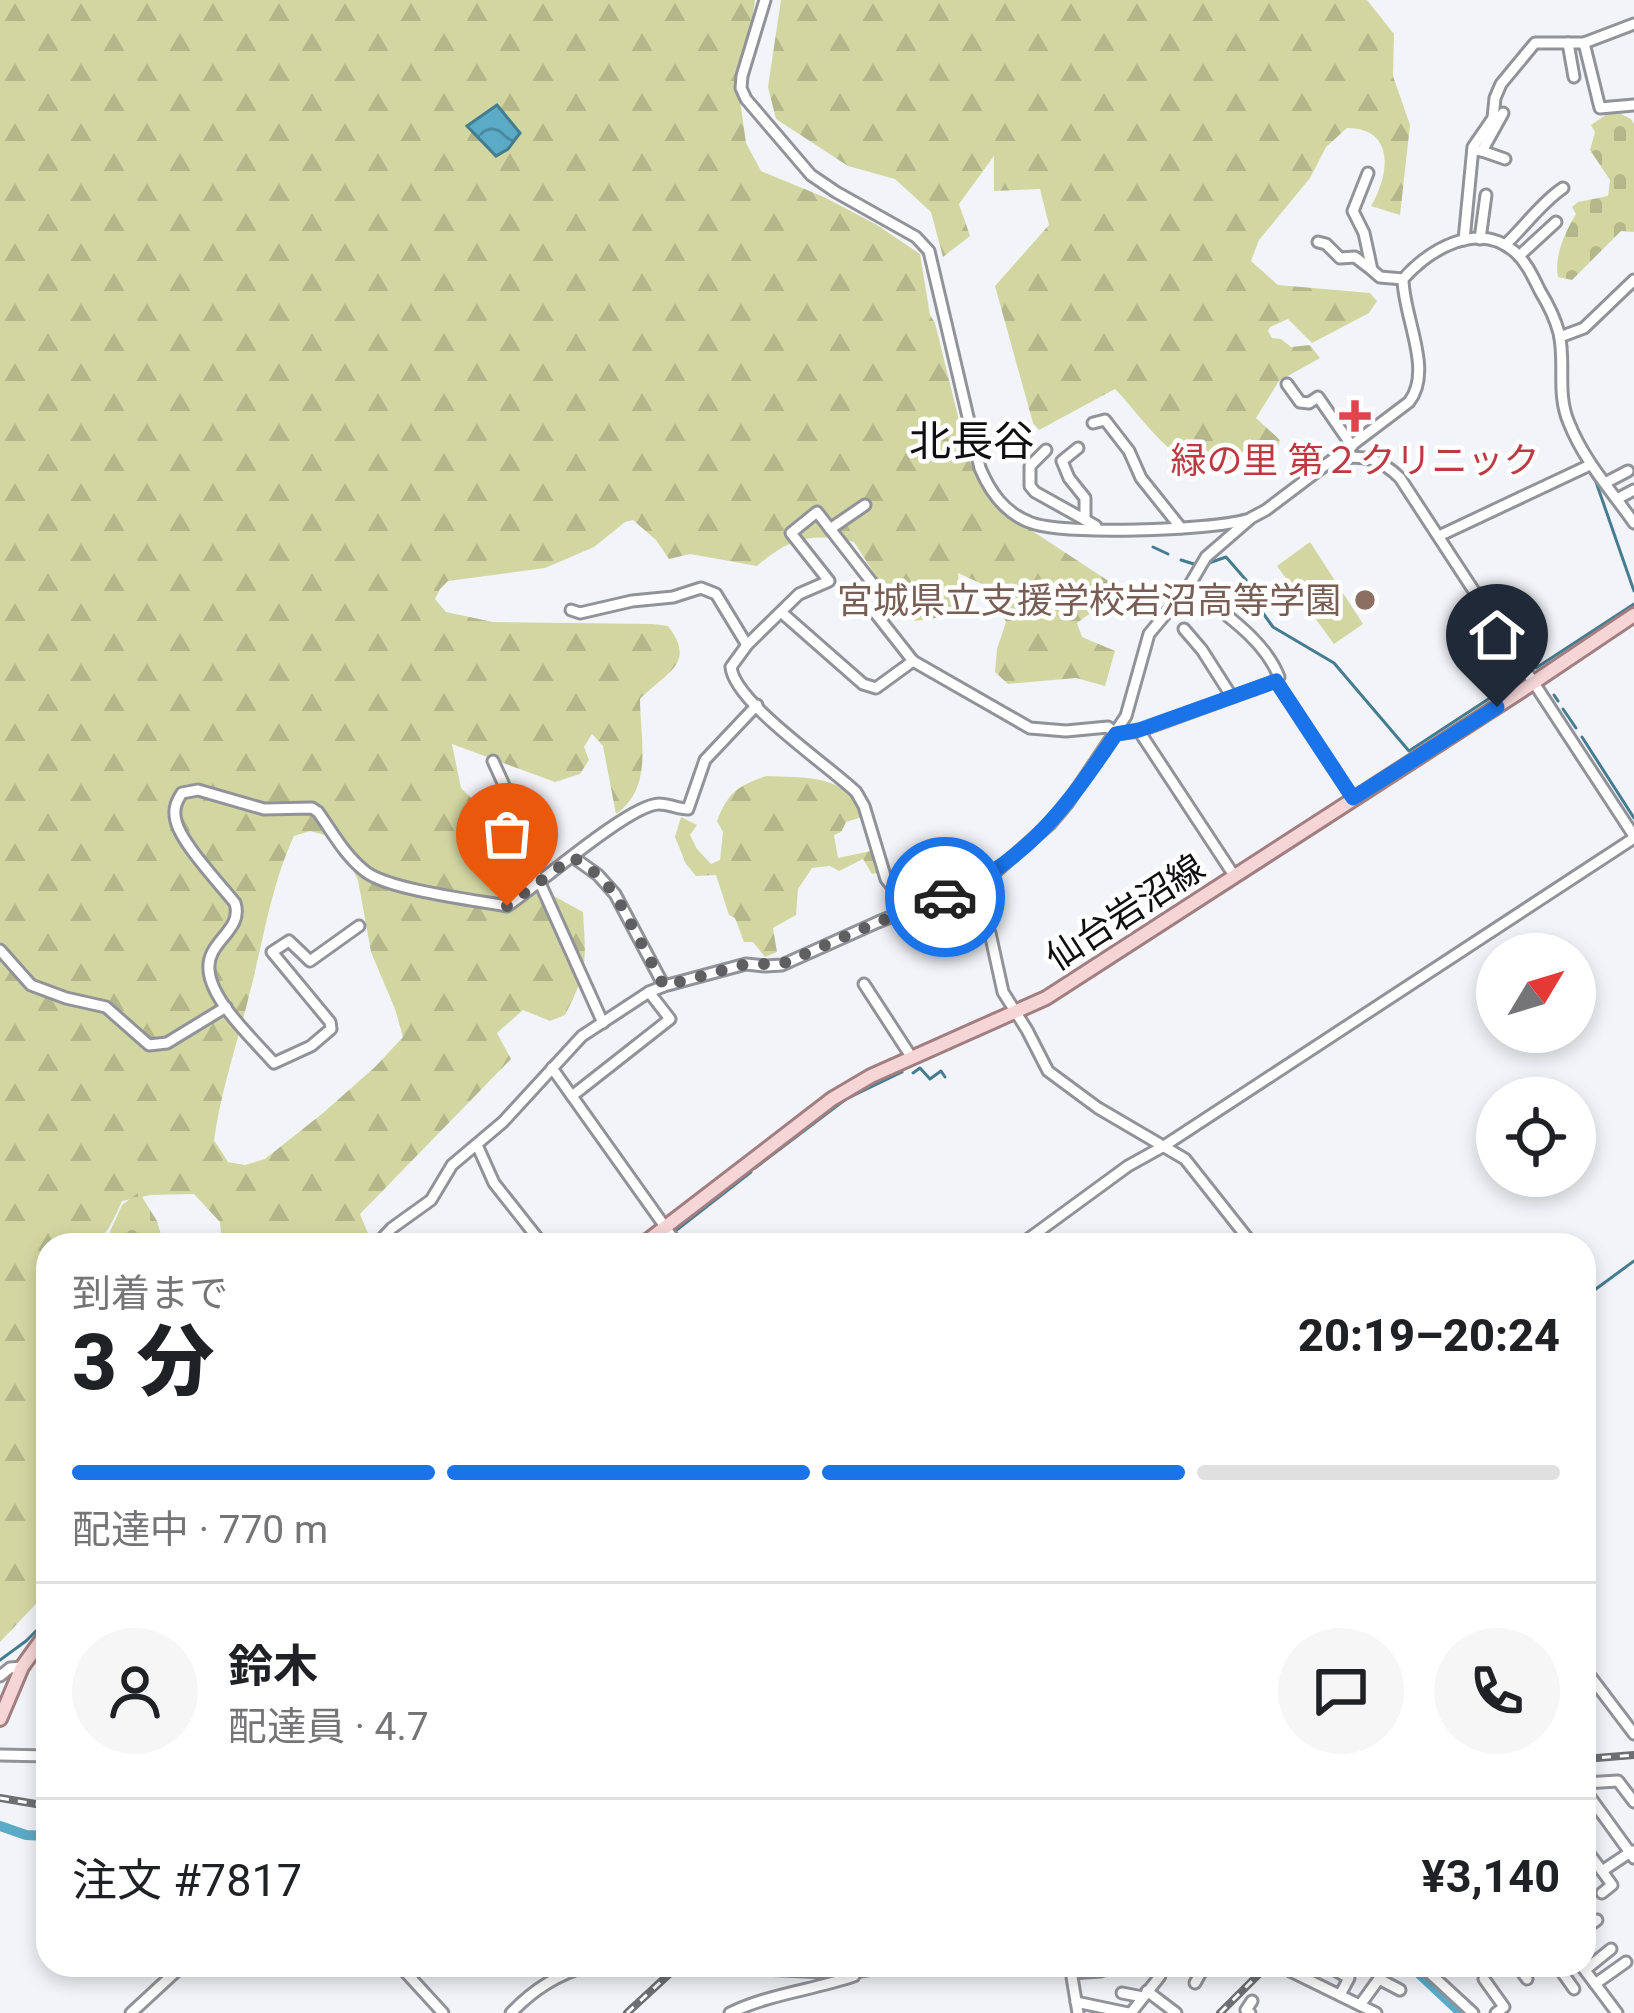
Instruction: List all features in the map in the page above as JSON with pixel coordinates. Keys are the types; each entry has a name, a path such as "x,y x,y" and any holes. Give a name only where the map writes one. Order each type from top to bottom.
{"main road":[{"name":"仙台岩沼線","path":"657,1233 832,1099 871,1076 1077,980 1634,615"},
{"path":"0,1719 22,1666 36,1647"}],"street":[{"path":"765,0 742,76 743,94 811,175 916,237 929,251 980,468 1006,508 1042,527 1180,528 1225,526 1251,518"},
{"path":"1464,239 1478,151 1501,84 1519,61 1535,43 1584,43 1634,24"},
{"path":"1568,43 1574,77"},
{"path":"1584,43 1600,108 1634,105"},
{"path":"1478,151 1503,113"},
{"path":"1478,151 1504,159"},
{"path":"1368,173 1353,211 1364,233 1372,270"},
{"path":"1505,245 1544,201 1563,188"},
{"path":"1480,239 1486,195"},
{"path":"1520,256 1556,222"},
{"path":"1318,242 1340,258 1354,257 1380,277 1403,279 1437,249 1464,239 1505,245 1520,256 1550,307 1560,337 1562,404 1568,422 1590,465 1634,524"},
{"path":"387,1233 431,1201 452,1165 503,1122 583,1036 649,992 746,964 782,964 960,891 992,875 1051,823 1116,734 1126,716 1149,634 1206,557 1251,518 1409,402 1420,384 1420,374 1403,279"},
{"path":"1560,337 1584,328 1634,280"},
{"path":"1287,384 1300,402 1318,397 1352,446"},
{"path":"1094,422 1105,420 1180,528"},
{"path":"1078,448 1062,461 1085,498 1085,520"},
{"path":"1046,450 1034,460 1030,486 1101,528"},
{"path":"1036,1233 1128,1166 1634,837 1400,478 1368,457 1328,464"},
{"path":"1439,536 1590,465"},
{"path":"1604,484 1628,471"},
{"path":"1046,497 1069,478"},
{"path":"1617,499 1634,490"},
{"path":"830,529 865,505"},
{"path":"910,909 886,879 856,792 732,680 730,667 748,645 799,594 829,581 791,533 817,512 887,602 876,614 913,661 1030,728 1108,727 1116,734"},
{"path":"1116,734 1232,697 1279,676 1259,646 1189,586"},
{"path":"571,610 580,614 701,588 716,594 748,645"},
{"path":"782,612 869,687 876,688 913,661"},
{"path":"1184,629 1232,697"},
{"path":"1276,681 1353,798"},
{"path":"359,926 310,961 289,941 272,952 331,1029 311,1046 274,1063 226,1007 209,975 209,959 236,922 238,911 176,825 175,807 182,793 198,790 264,809 312,808 374,877 507,906 635,812 659,804 688,809 705,760 757,705"},
{"path":"1139,730 1235,877"},
{"path":"493,761 508,794 503,816 540,883 603,1023"},
{"path":"573,857 615,894 664,986"},
{"path":"960,891 990,934 1003,992 1048,1071 1098,1108 1185,1159 1244,1233"},
{"path":"0,950 31,985 106,1007 149,1045 167,1043 226,1007"},
{"path":"864,984 912,1058"},
{"path":"572,1096 670,1019 649,992"},
{"path":"552,1068 669,1233"},
{"path":"477,1145 494,1183 534,1233"},
{"path":"0,1676 22,1666"},
{"path":"1596,1684 1634,1734"},
{"path":"0,1755 36,1756"},
{"path":"1596,1784 1618,1780 1634,1802"},
{"path":"1596,1803 1633,1854 1602,1871"},
{"path":"1596,1863 1612,1885 1602,1893"},
{"path":"1596,1959 1611,1949"},
{"path":"1595,1984 1626,1962"},
{"path":"131,2013 170,1977"},
{"path":"410,1977 443,2013"},
{"path":"511,2013 545,1984 561,1977"},
{"path":"730,2013 758,2000 850,1977"},
{"path":"1072,1977 1077,2007 1137,2004 1176,2013"},
{"path":"1137,2004 1159,1977"},
{"path":"1195,1983 1198,1977"},
{"path":"1313,1977 1376,2013"},
{"path":"1340,1995 1347,1977"},
{"path":"1434,1977 1473,2013"},
{"path":"1566,1977 1574,1989"},
{"path":"1590,1977 1617,2013"},
{"path":"1362,2008 1379,1978 1400,1990"},
{"path":"1484,1979 1504,2007 1496,2013"},
{"path":"1122,1993 1149,2013"},
{"path":"144,2001 156,2013"}],"green space":[{"path":"0,0 755,0 736,72 746,143 761,171 824,197 920,254 930,315 968,457 981,486 999,509 1115,588 1108,600 1077,623 1082,637 1115,651 1105,686 1076,678 1008,684 995,672 1006,622 991,588 958,573 961,603 949,616 915,621 888,595 854,542 839,539 802,540 757,566 690,554 669,559 633,520 594,547 545,568 448,581 435,599 446,612 493,622 668,626 680,650 675,667 640,699 640,776 636,791 616,814 603,746 592,734 584,747 589,760 580,774 555,782 452,744 461,788 484,811 495,838 530,883 583,912 585,955 578,987 565,1015 550,1021 523,1010 497,1033 511,1059 360,1214 368,1233 221,1233 220,1222 194,1194 122,1201 105,1233 36,1233 36,1604 0,1642","holes":["310,831 336,838 358,880 371,952 403,1037 323,1113 265,1159 245,1165 228,1162 214,1140 217,1122 268,914 294,836"]},
{"path":"781,0 1367,0 1394,34 1393,76 1410,125 1400,215 1371,206 1382,180 1381,144 1363,130 1347,128 1326,147 1310,178 1259,240 1251,261 1278,285 1370,293 1377,301 1369,313 1312,343 1288,319 1270,327 1272,338 1291,347 1310,345 1320,358 1279,381 1256,418 1280,440 1277,450 1249,439 1240,457 1192,462 1161,441 1115,389 1039,430 1033,423 995,286 1049,225 1040,189 994,191 994,156 959,204 970,236 943,257 931,212 895,179 848,166 776,119 768,87"},
{"path":"1613,110 1634,124 1634,232 1621,231 1572,280 1558,277 1561,244 1576,214 1572,207 1608,196 1610,180 1590,150 1595,132 1591,125"},
{"path":"1310,542 1363,624 1334,644 1277,566"},
{"path":"766,776 809,778 847,792 862,817 846,822 834,835 838,858 871,851 877,873 872,874 863,859 839,871 830,866 812,868 798,889 796,915 773,928 777,952 765,957 753,942 744,942 716,875 696,876 675,837 681,817 697,825 690,835 697,849 711,864 720,860 723,832 717,821 725,803 741,787"},
{"path":"139,1192 160,1233 109,1233 122,1205"}],"water":[{"path":"497,105 520,133 496,156 467,126"}],"waterway":[{"path":"1557,390 1560,410"},
{"path":"1589,471 1634,591"},
{"path":"1153,547 1168,554"},
{"path":"1206,564 1226,557 1246,580 1250,595 1273,627 1334,663 1409,751 1519,679"},
{"path":"1181,560 1197,565"},
{"path":"1536,668 1634,604"},
{"path":"1554,695 1558,701"},
{"path":"1563,709 1576,728"},
{"path":"1582,737 1634,818"},
{"path":"913,1073 920,1068 930,1079 941,1071 945,1077"},
{"path":"755,1168 846,1099 902,1072"},
{"path":"674,1232 751,1172"},
{"path":"1596,1289 1634,1261"},
{"path":"0,1660 36,1631"},
{"path":"1596,1691 1616,1717"},
{"path":"0,1826 36,1835"},
{"path":"1423,1977 1461,2013"}],"railway":[{"path":"1596,1758 1634,1755"},
{"path":"0,1798 36,1804"},
{"path":"627,2013 666,1977"},
{"path":"1220,2013 1256,1977"}],"way so far":[{"path":"507,906 573,857 615,894 664,986 746,964 782,964 945,897"}],"place":[{"name":"緑の里 第２クリニック","path":"1355,416"},
{"name":"宮城県立支援学校岩沼高等学園","path":"1365,600"}],"district":[{"name":"北長谷","path":"972,441"}],"route":[{"path":"945,897 992,875 1051,823 1116,734 1276,681 1353,798 1497,707"}]}
